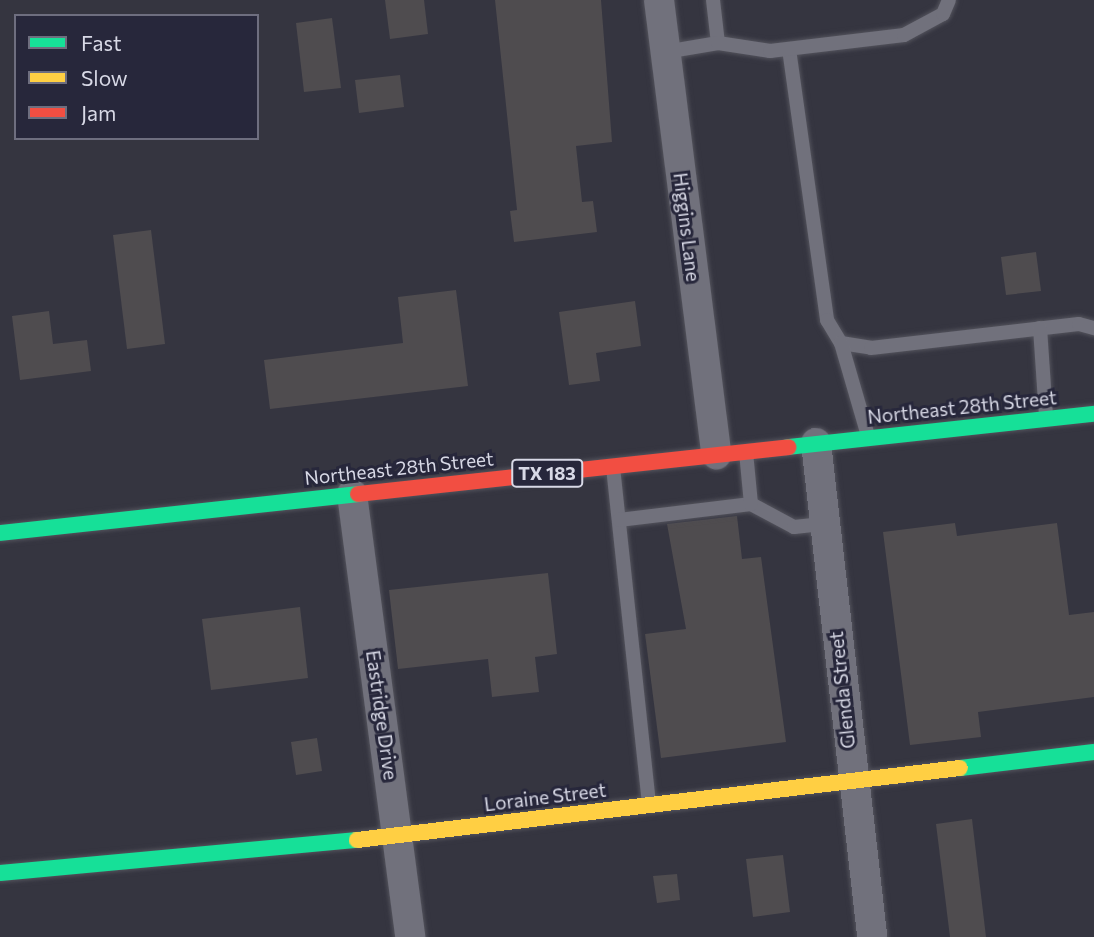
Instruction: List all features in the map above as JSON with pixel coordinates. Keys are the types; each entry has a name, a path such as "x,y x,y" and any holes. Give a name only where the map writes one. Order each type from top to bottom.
{"main road":[{"name":"Northeast 28th Street","path":"0,533 1094,414"},
{"name":"Loraine Street","path":"0,873 398,836 852,783 1094,751"}],"street":[{"name":"Higgins Lane","path":"659,0 716,454"},
{"name":"Glenda Street","path":"816,443 852,783 872,937"},
{"name":"Eastridge Drive","path":"352,494 410,937"}],"lane":[{"path":"713,0 718,43"},
{"path":"665,52 718,43 789,49 904,35 943,15 949,0"},
{"path":"789,49 827,320 841,343 868,438"},
{"path":"841,343 871,348 1040,328 1094,328"},
{"path":"1040,328 1046,419"},
{"path":"746,451 751,504"},
{"path":"613,466 650,806"},
{"path":"619,520 751,504 794,527 825,524"}],"building":[{"path":"385,0 424,0 428,34 390,39"},
{"path":"495,0 601,0 612,142 576,146 582,202 593,201 597,232 514,242 510,211 517,210"},
{"path":"332,18 341,88 304,92 296,23"},
{"path":"400,75 404,107 359,113 355,80"},
{"path":"151,230 165,344 127,349 113,235"},
{"path":"1036,252 1041,291 1006,295 1001,257"},
{"path":"456,290 468,386 270,409 264,360 403,343 398,297"},
{"path":"635,301 641,346 596,353 600,381 569,385 559,312"},
{"path":"49,311 53,344 87,340 91,371 20,380 12,316"},
{"path":"737,516 742,559 761,557 786,742 661,758 645,634 686,629 667,524"},
{"path":"955,523 957,536 1057,523 1069,615 1094,612 1094,697 978,712 981,737 910,745 883,532"},
{"path":"548,573 557,654 535,657 539,692 492,697 488,659 398,669 389,590"},
{"path":"300,607 308,678 211,690 202,619"},
{"path":"317,738 322,771 296,775 291,742"},
{"path":"972,819 986,937 950,937 936,824"},
{"path":"783,855 790,912 753,917 746,859"},
{"path":"677,874 680,900 657,903 653,876"}],"traffic: fast":[{"path":"788,447 1094,414"},
{"path":"0,533 358,494"},
{"path":"960,768 1094,752"},
{"path":"0,873 357,840"}],"traffic: slow":[{"path":"357,840 960,768"}],"traffic: jam":[{"path":"358,494 788,447"}]}
